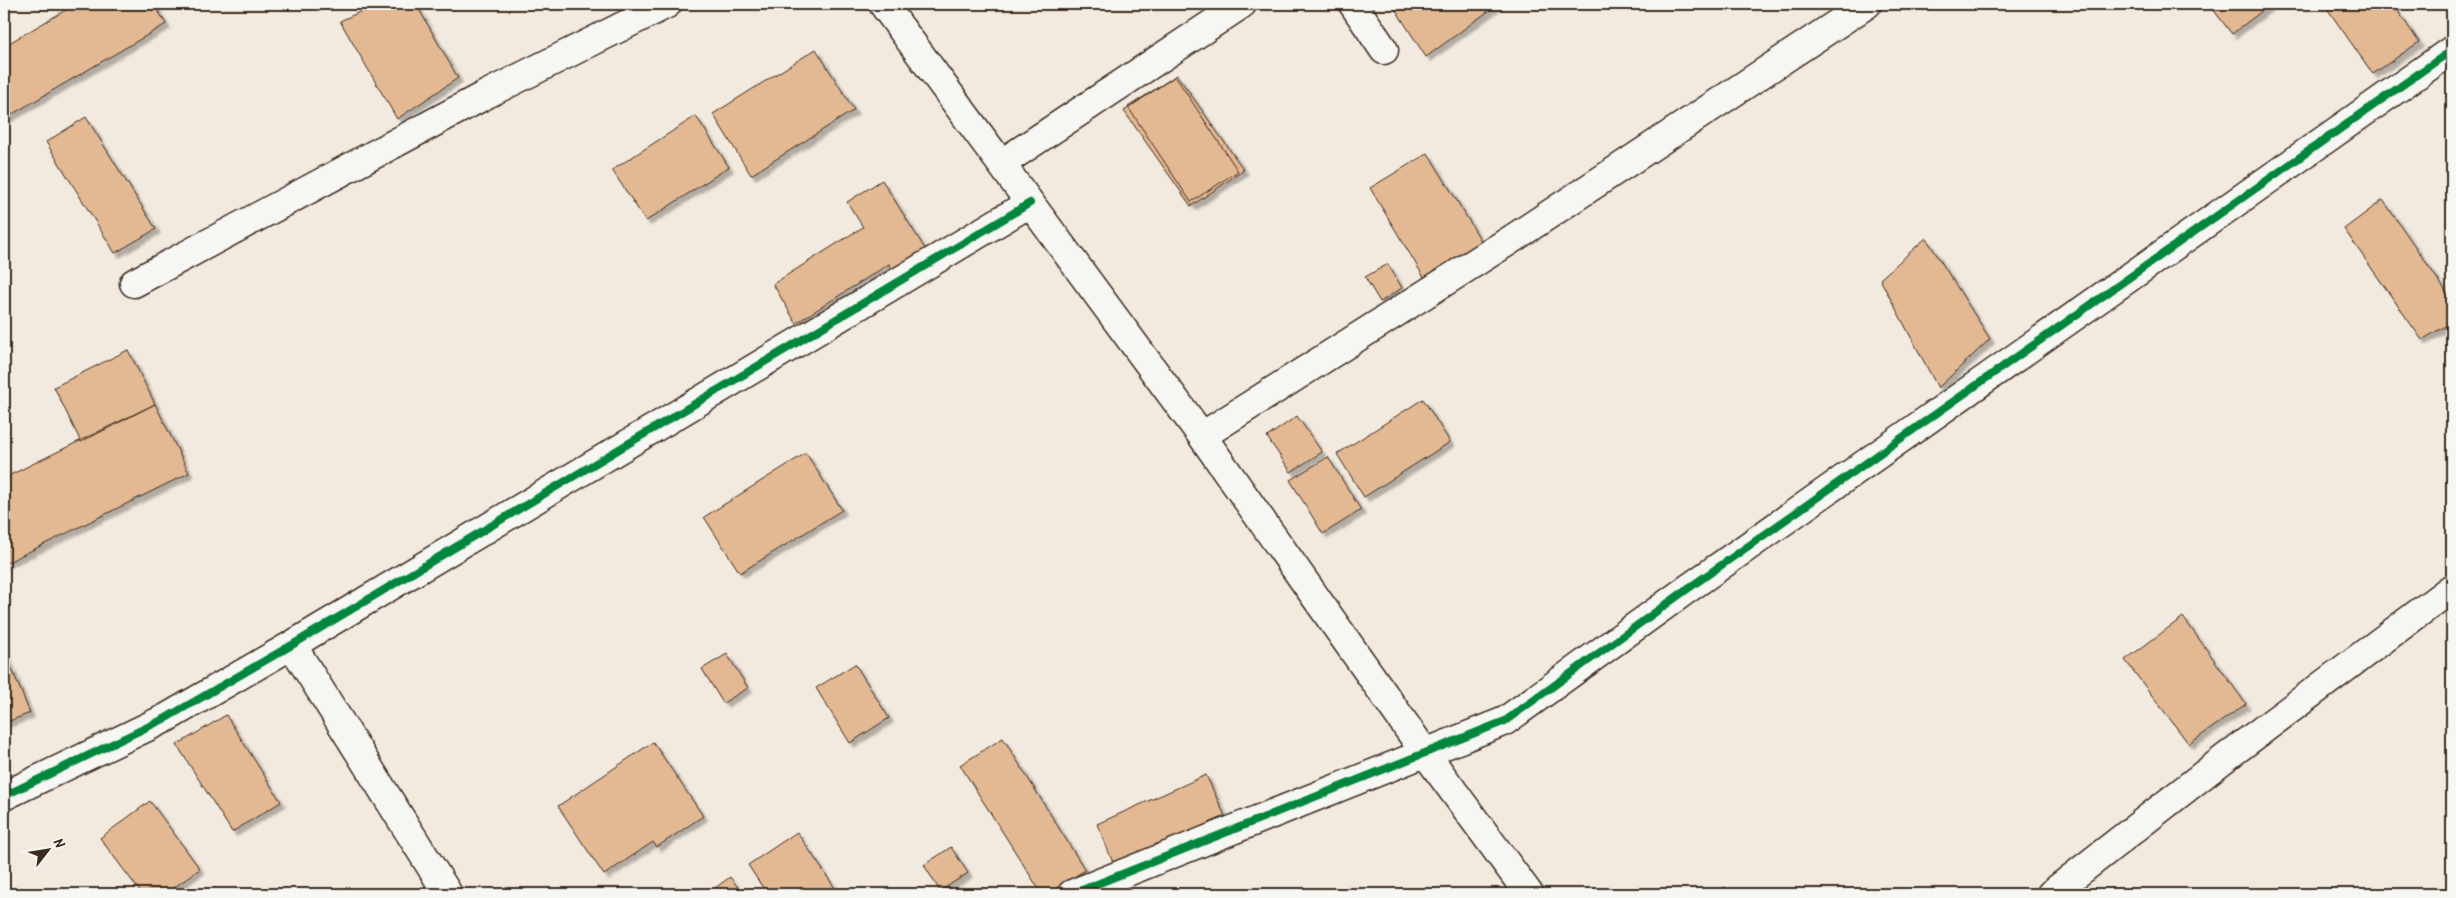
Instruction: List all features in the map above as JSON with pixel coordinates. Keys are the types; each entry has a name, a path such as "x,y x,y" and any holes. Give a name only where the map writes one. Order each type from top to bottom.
{"street":[{"path":"134,283 487,94 667,4"},
{"path":"883,4 1202,436 1426,754 1529,894"},
{"path":"1002,163 1242,4"},
{"path":"1353,4 1384,50"},
{"path":"1202,436 1503,244 1867,4"},
{"path":"1072,894 1505,721 1686,590 2452,50"},
{"path":"4,796 166,718 292,645 1030,203"},
{"path":"2051,894 2225,758 2452,588"},
{"path":"292,645 448,894"}],"building":[{"path":"76,4 154,4 166,24 4,119 4,46"},
{"path":"377,4 416,4 458,78 397,119 340,21"},
{"path":"1392,4 1498,4 1426,57"},
{"path":"2209,4 2271,4 2232,34"},
{"path":"2324,4 2393,4 2419,42 2373,74"},
{"path":"816,49 854,110 751,175 713,114"},
{"path":"1177,75 1244,170 1191,206 1124,111"},
{"path":"1175,76 1238,171 1191,202 1128,107"},
{"path":"696,116 729,167 646,221 612,170"},
{"path":"86,117 156,229 115,253 46,142"},
{"path":"1428,153 1483,244 1425,279 1370,188"},
{"path":"882,180 927,252 894,272 889,264 796,323 773,284 863,227 847,202"},
{"path":"2383,200 2452,300 2452,322 2422,340 2344,229"},
{"path":"1926,238 1990,339 1938,388 1880,279"},
{"path":"1388,264 1402,288 1380,302 1365,277"},
{"path":"128,350 155,404 81,442 54,387"},
{"path":"1423,399 1450,442 1364,497 1337,454"},
{"path":"155,404 189,473 4,564 4,478"},
{"path":"1297,416 1322,452 1291,472 1267,437"},
{"path":"806,453 842,510 740,573 704,517"},
{"path":"1328,457 1361,510 1323,534 1290,480"},
{"path":"2183,617 2246,704 2189,744 2125,660"},
{"path":"4,650 30,713 4,723"},
{"path":"727,654 748,688 723,703 702,669"},
{"path":"855,664 889,718 850,743 816,688"},
{"path":"226,715 281,802 232,832 177,745"},
{"path":"1003,738 1085,870 1047,894 1042,894 960,765"},
{"path":"653,742 703,816 657,847 653,842 604,875 558,806"},
{"path":"1206,775 1225,816 1114,865 1097,824"},
{"path":"150,801 200,869 165,894 142,894 100,838"},
{"path":"797,832 839,894 767,894 748,865"},
{"path":"951,847 968,873 940,891 924,865"},
{"path":"730,877 743,894 707,894"},
{"path":"1725,887 1731,894 1712,894"}],"cycle path":[{"path":"1072,894 1505,721 1686,590 2452,50"},
{"path":"4,796 166,718 292,645 1030,203"}]}
